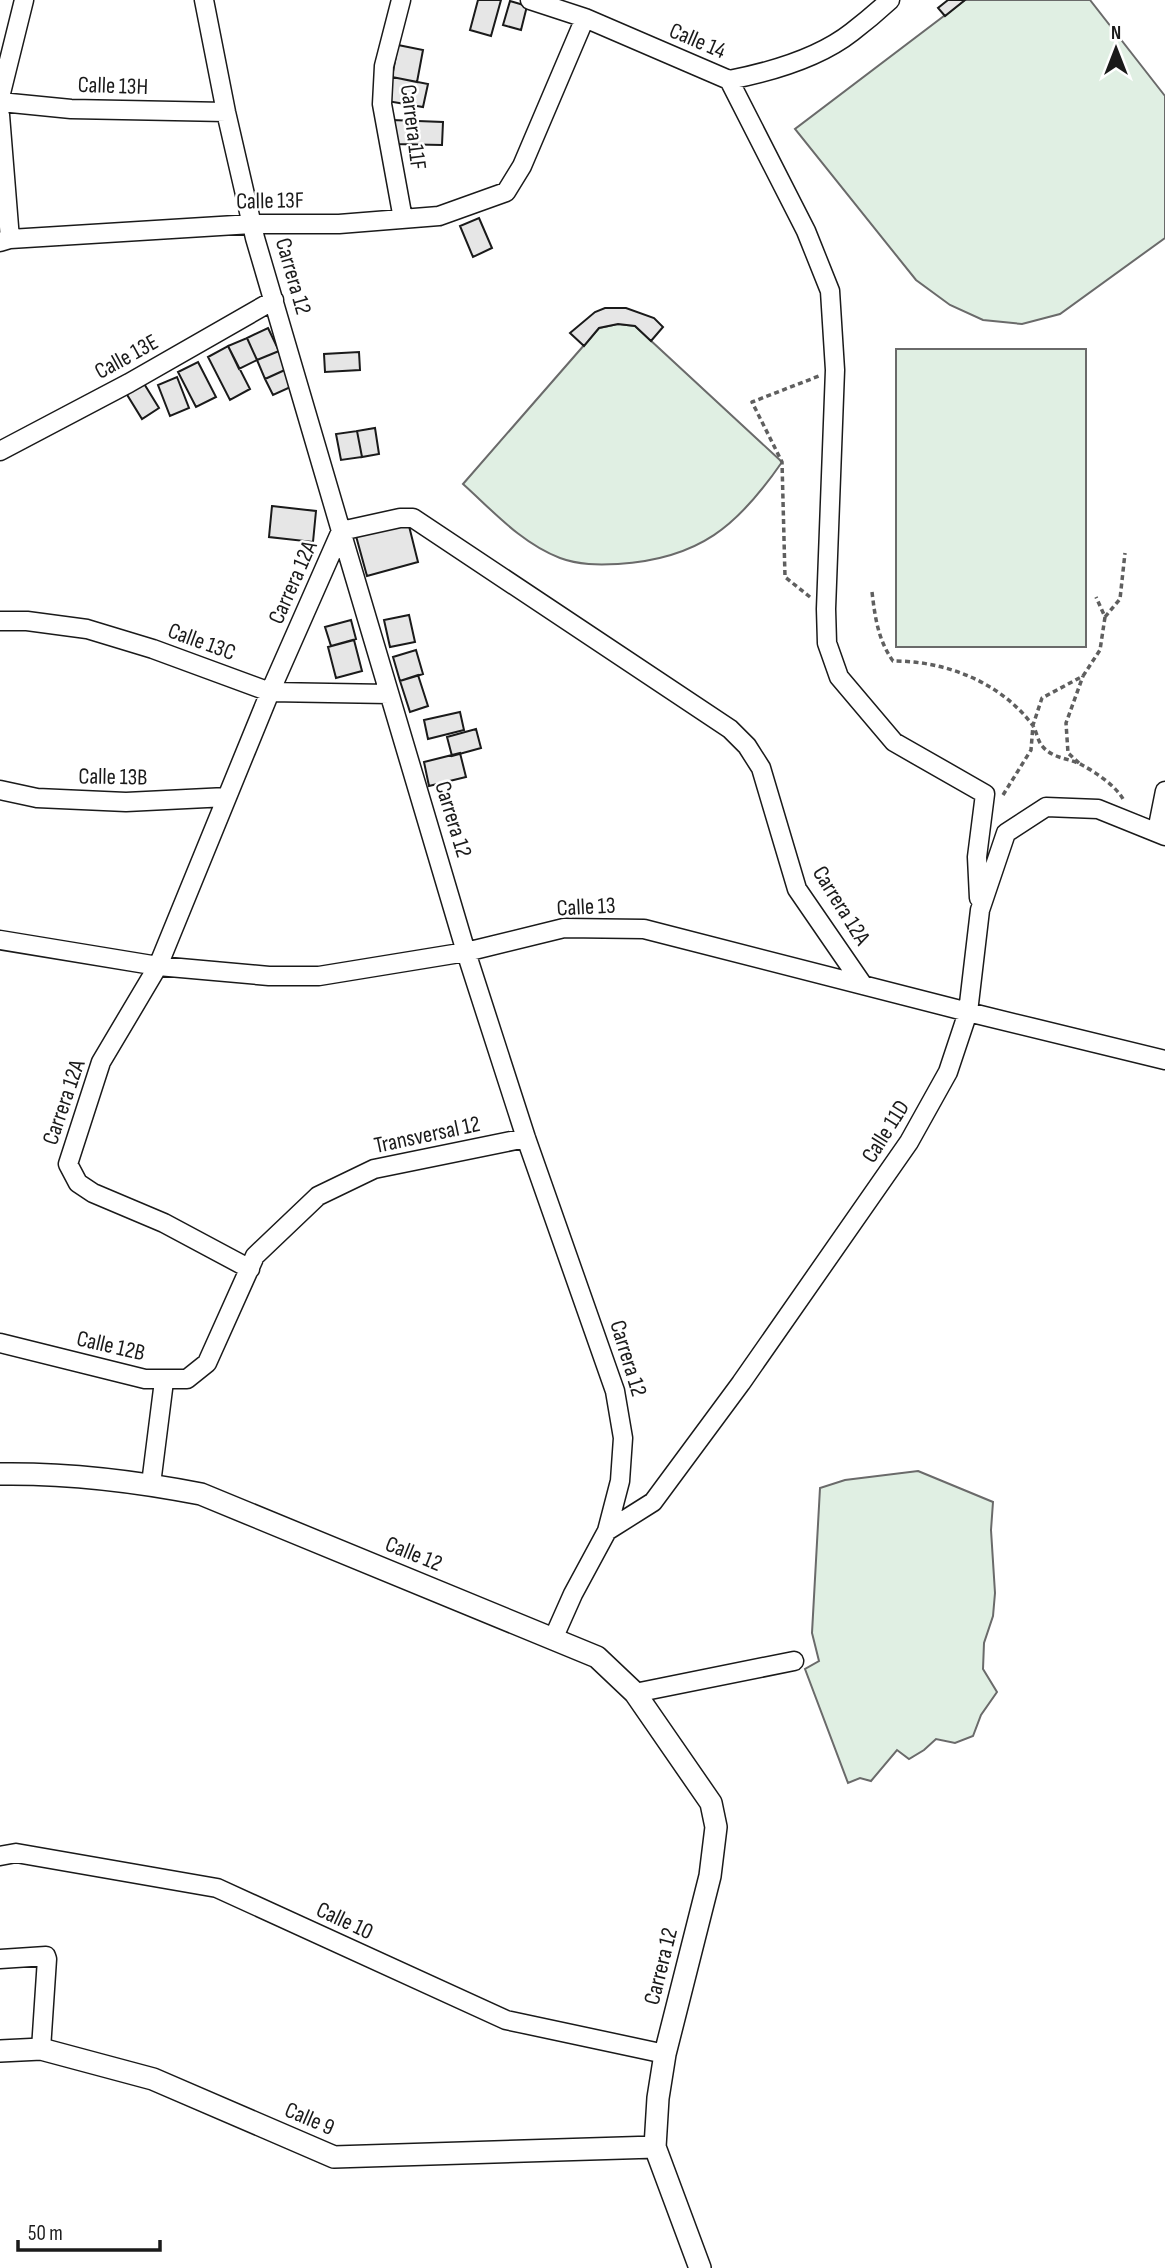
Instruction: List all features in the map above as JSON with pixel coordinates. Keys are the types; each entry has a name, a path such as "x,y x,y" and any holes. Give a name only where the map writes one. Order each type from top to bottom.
{"street":[{"path":"0,100 24,0"},
{"name":"Carrera 12","path":"204,0 252,223 389,694 466,952 526,1139 615,1391 623,1438 620,1481 607,1531 552,1639"},
{"name":"Carrera 11F","path":"401,0 384,66 382,104 403,219"},
{"name":"Calle 14","path":"530,0 585,18 729,80"},
{"path":"890,0 850,34 810,56 769,72 729,80 806,231 830,291 835,369 825,609 827,643 839,677 894,742 985,794 977,857 980,910"},
{"name":"Calle 13F","path":"5,241 252,223 339,223 439,216 506,192 522,166 585,18"},
{"name":"Calle 13H","path":"0,100 71,109 226,112"},
{"path":"0,115 5,241"},
{"name":"Calle 13E","path":"0,451 130,383 274,300"},
{"name":"Carrera 12A","path":"250,1269 164,1223 93,1193 78,1183 68,1164 101,1062 158,966 270,692 341,531 400,518 414,518 730,729 747,746 761,768 797,889 863,985"},
{"name":"Calle 13C","path":"0,621 27,621 87,629 153,649 270,692 389,694"},
{"name":"Calle 13B","path":"0,790 37,798 126,802 227,797"},
{"path":"1161,834 1165,791"},
{"name":"Calle 11D","path":"607,1531 653,1502 741,1383 909,1142 948,1072 968,1012 980,910 1006,833 1046,807 1098,809 1161,834"},
{"name":"Calle 13","path":"0,940 158,966 270,976 319,976 466,952 564,928 644,929 1165,1060"},
{"name":"Transversal 12","path":"250,1269 255,1256 318,1196 363,1174 374,1169 526,1139"},
{"name":"Calle 12B","path":"0,1343 145,1379 187,1379 207,1363 250,1269"},
{"path":"151,1484 164,1381"},
{"name":"Calle 12","path":"0,1474 90,1477 151,1484 201,1494 597,1657 635,1693"},
{"path":"635,1693 794,1661"},
{"name":"Carrera 12","path":"635,1693 711,1803 716,1827 710,1876 665,2054 658,2098 655,2147 700,2268"},
{"name":"Calle 10","path":"0,1856 16,1853 217,1888 506,2020 665,2054"},
{"path":"0,1959 46,1956 41,2049"},
{"name":"Calle 9","path":"0,2052 41,2049 153,2079 334,2157 655,2147"}],"path":[{"path":"825,609 785,577 782,462 752,402 835,369"},
{"path":"1125,553 1120,599 1105,617 1100,650 1083,676 1066,723 1068,752 1080,764 1119,791 1138,825"},
{"path":"872,592 883,648 893,660 912,660 948,667 971,676 1004,698 1033,724 1041,747 1062,760 1080,764"},
{"path":"1096,597 1105,617"},
{"path":"999,802 1031,750 1033,724 1042,698 1083,676"}],"green space":[{"path":"965,0 1090,0 1165,96 1165,238 1060,314 1022,324 983,320 950,305 916,280 795,129"},
{"path":"618,324 635,326 782,462 766,485 732,521 694,546 646,561 581,563 560,558 533,544 508,526 463,484 599,328"},
{"path":"896,349 1086,349 1086,647 896,647"},
{"path":"918,1471 993,1502 991,1530 995,1593 993,1616 984,1643 983,1669 997,1692 981,1715 973,1736 955,1743 936,1739 909,1759 897,1750 871,1781 860,1778 848,1783 805,1669 819,1661 812,1633 820,1488 845,1480"}],"building":[{"path":"478,0 501,0 491,36 470,30"},
{"path":"948,0 965,0 945,16 938,8"},
{"path":"510,1 527,6 521,30 503,25"},
{"path":"398,45 423,50 417,82 392,77"},
{"path":"392,77 428,84 423,107 387,101"},
{"path":"392,120 443,122 442,145 392,144"},
{"path":"479,218 492,248 473,257 460,226"},
{"path":"605,308 626,308 654,318 663,327 651,341 635,326 618,324 599,328 584,346 570,333 595,312"},
{"path":"268,328 279,351 257,360 247,338"},
{"path":"247,338 257,360 239,369 228,346"},
{"path":"228,346 250,389 230,400 208,357"},
{"path":"279,351 287,369 265,379 257,360"},
{"path":"359,352 360,370 325,372 324,354"},
{"path":"198,362 216,397 196,407 178,372"},
{"path":"287,369 295,385 273,395 265,379"},
{"path":"177,377 189,408 170,416 158,385"},
{"path":"143,382 159,408 142,419 126,393"},
{"path":"375,428 379,454 362,457 357,431"},
{"path":"357,431 362,457 341,460 336,434"},
{"path":"272,506 316,511 313,542 269,537"},
{"path":"408,522 418,562 367,576 356,536"},
{"path":"409,615 415,642 390,647 384,620"},
{"path":"351,620 356,639 331,646 325,627"},
{"path":"354,640 362,671 336,678 328,647"},
{"path":"416,650 423,674 400,681 393,657"},
{"path":"418,675 428,706 410,712 400,681"},
{"path":"460,712 464,730 428,739 424,720"},
{"path":"476,729 481,748 452,756 447,737"},
{"path":"460,753 466,777 429,786 424,762"}]}
